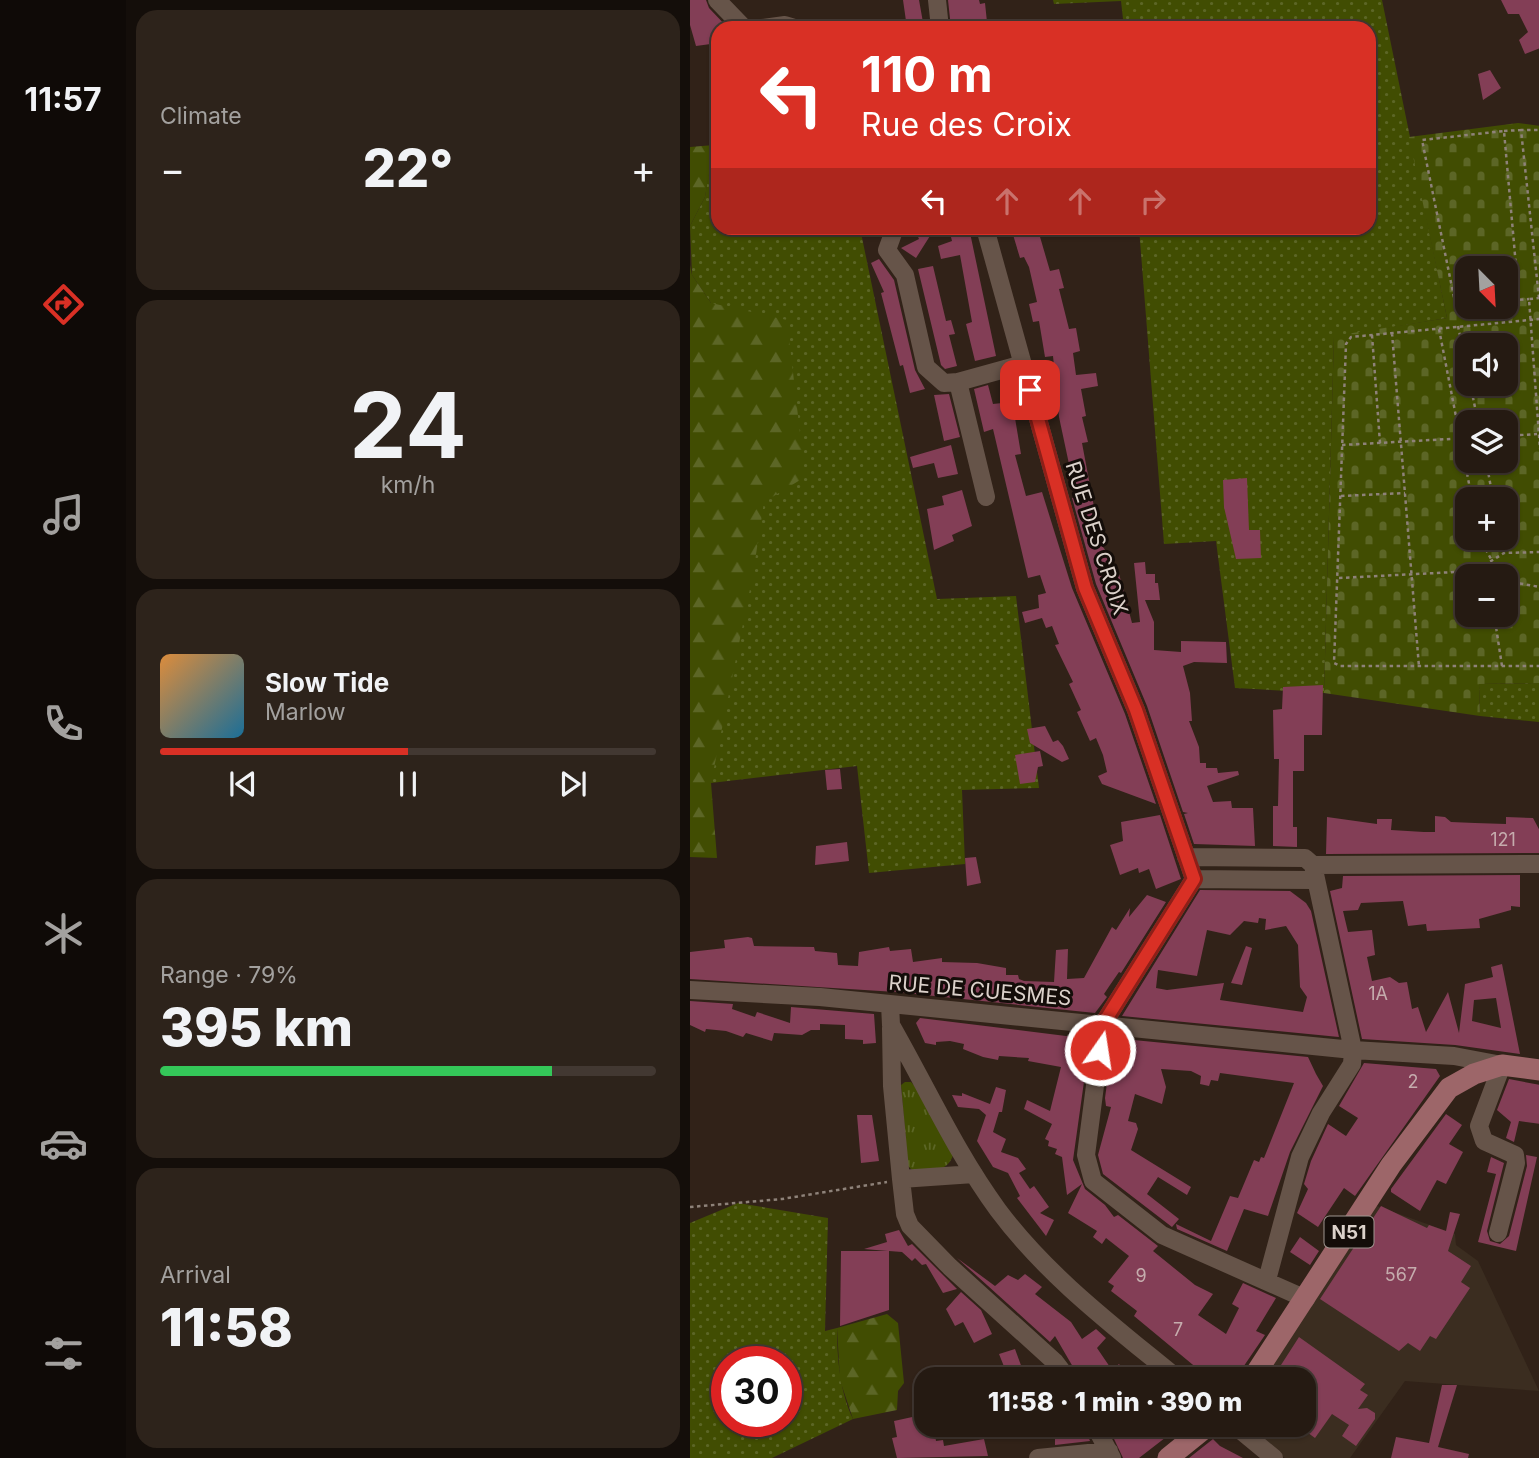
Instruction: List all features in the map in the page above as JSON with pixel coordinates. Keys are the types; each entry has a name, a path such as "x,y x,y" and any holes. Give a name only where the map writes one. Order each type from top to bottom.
{"main road":[{"name":"N51","path":"1260,1367 1430,1109 1449,1088 1474,1074 1502,1065 1539,1070"},
{"path":"1168,1458 1194,1437"}],"street":[{"path":"717,0 737,21"},
{"path":"937,0 939,21"},
{"path":"892,235 887,250 905,275 926,367 944,383 958,382 1023,364"},
{"name":"RUE DES CROIX","path":"987,235 1085,588 1136,710 1194,879"},
{"path":"958,382 986,497"},
{"path":"1186,857 1305,858 1313,872 1353,1050 1352,1064 1321,1113 1300,1157 1267,1280"},
{"path":"1306,1299 1161,1235 1093,1181 1086,1155 1103,1024 1194,879 1539,864"},
{"name":"RUE DE CUESMES","path":"690,990 890,1004 1353,1050 1454,1056 1502,1065"},
{"path":"890,1004 892,1086 905,1214 919,1237 1059,1367"},
{"path":"891,1025 974,1174 1029,1248 1060,1280 1164,1367"},
{"path":"1498,1233 1516,1163 1515,1155 1484,1142 1479,1126 1502,1065"},
{"path":"892,1086 896,1079 908,1075 925,1084"},
{"path":"901,1179 974,1174"},
{"path":"1038,1458 1110,1455 1101,1437"},
{"path":"1249,1437 1274,1458"}],"path":[{"path":"1504,131 1519,300 1539,298 1521,130"},
{"path":"1455,302 1422,140 1539,130"},
{"path":"1529,299 1539,449"},
{"path":"1539,319 1351,337 1346,344 1334,663 1340,666 1539,666"},
{"path":"1458,326 1459,333"},
{"path":"1439,329 1455,413"},
{"path":"1392,333 1419,667"},
{"path":"1372,335 1380,443"},
{"path":"1518,435 1539,434"},
{"path":"1342,445 1455,439"},
{"path":"1341,496 1405,493"},
{"path":"1483,550 1492,560"},
{"path":"1486,564 1504,553 1539,552"},
{"path":"1339,578 1455,572"},
{"path":"1518,583 1539,587"},
{"path":"1496,627 1502,666"},
{"path":"690,1207 782,1199 901,1179"}],"shaded area":[{"path":"1374,1205 1455,1234 1456,1245 1478,1261 1539,1391 1405,1381 1350,1458 1285,1458 1253,1437 1316,1437 1316,1367 1268,1367"}],"green space":[{"path":"1053,0 1382,0 1447,318 1334,337 1324,693 1235,688 1216,541 1164,544 1140,235 1376,235 1376,21 1123,21 1121,1 1054,4"},
{"path":"1518,123 1540,126 1539,683 1479,684 1480,716 1324,693 1334,336 1447,318 1409,137"},
{"path":"711,145 705,197 690,226 690,147"},
{"path":"711,157 711,235 861,235 937,599 1016,596 1039,788 962,790 965,864 869,873 857,766 711,783 711,303 692,275 690,226 705,197"},
{"path":"690,265 692,275 711,303 787,320 805,477 764,502 753,574 711,783 717,858 690,857"},
{"path":"1539,683 1539,722 1480,716 1479,684"},
{"path":"911,1082 918,1090 953,1155 942,1168 912,1170 908,1166 901,1085"},
{"path":"738,1203 828,1218 825,1331 837,1328 840,1375 853,1419 772,1458 690,1458 690,1223"},
{"path":"887,1314 898,1323 904,1383 898,1391 897,1410 853,1419 840,1380 837,1328"}],"building":[{"path":"690,0 706,0 709,8 721,21 711,21 711,44 696,46 690,25"},
{"path":"903,0 919,0 923,21 906,21"},
{"path":"948,0 979,0 980,4 985,3 987,21 950,21"},
{"path":"1501,0 1540,0 1540,48 1525,54 1519,40 1528,32 1519,14 1508,14"},
{"path":"1490,70 1501,88 1483,100 1478,74"},
{"path":"917,235 931,235 916,258 901,248 919,239"},
{"path":"970,235 996,356 975,361 966,324 972,322 960,255 941,259 938,246 952,241 951,237"},
{"path":"1013,235 1039,235 1050,271 1059,269 1064,288 1059,289 1069,329 1076,328 1080,351 1073,353 1076,375 1096,373 1098,386 1081,389 1086,416 1082,417 1088,442 1082,443 1094,507 1095,516 1092,517 1102,546 1112,558 1114,571 1118,570 1132,623 1140,622 1134,563 1145,562 1146,574 1155,574 1160,600 1145,600 1154,622 1154,650 1181,652 1181,641 1226,642 1227,663 1194,662 1183,666 1190,693 1192,721 1189,721 1199,747 1200,763 1206,763 1206,768 1217,768 1218,773 1238,771 1239,775 1207,786 1213,802 1231,801 1232,808 1253,808 1255,846 1194,844 1184,814 1188,813 1183,812 1147,706 1096,584 1072,498 1076,497 1059,417 1053,356 1045,357 1039,321 1033,322 1029,304 1037,302 1029,267 1024,257 1020,258"},
{"path":"879,259 894,280 915,370 925,389 910,393 903,365 900,366 881,293 884,292 871,263"},
{"path":"933,266 946,321 951,320 955,334 949,335 957,366 945,369 941,365 918,269"},
{"path":"988,385 993,404 1002,403 1006,414 1014,412 1021,454 1015,455 1026,496 1042,492 1072,588 1125,714 1156,804 1102,784 1098,776 1107,772 1103,755 1096,738 1090,741 1077,712 1081,710 1069,684 1073,682 1055,645 1059,644 1052,626 1046,628 1042,618 1025,623 1022,612 1039,608 1038,595 1046,593 1040,575 1028,578 993,429 984,432 974,389"},
{"path":"949,394 960,437 944,441 934,395"},
{"path":"951,445 958,474 938,478 934,463 913,468 910,457"},
{"path":"1247,478 1249,530 1260,530 1261,558 1236,559 1224,507 1223,480"},
{"path":"962,490 972,526 952,535 954,541 934,550 927,509 944,505 942,496"},
{"path":"1323,685 1322,735 1304,735 1304,771 1293,771 1293,827 1297,827 1297,847 1273,846 1273,806 1278,806 1279,759 1274,759 1273,710 1282,709 1283,687"},
{"path":"1045,726 1053,742 1058,740 1069,759 1062,762 1030,743 1027,729"},
{"path":"1040,751 1043,766 1038,767 1035,782 1020,784 1015,755"},
{"path":"840,769 842,789 827,790 825,770"},
{"path":"1160,815 1181,879 1156,889 1149,869 1139,873 1138,868 1120,875 1110,845 1123,841 1121,822"},
{"path":"1435,816 1445,817 1451,822 1506,824 1506,817 1533,818 1540,831 1540,853 1326,854 1327,817 1377,824 1377,819 1392,819 1391,830 1435,832"},
{"path":"847,842 849,861 815,865 816,846"},
{"path":"976,857 981,883 967,886 965,858"},
{"path":"1520,875 1520,907 1511,906 1511,910 1479,919 1480,928 1427,931 1426,924 1408,926 1403,901 1361,903 1358,910 1343,911 1348,932 1372,930 1375,955 1367,957 1372,981 1390,977 1399,983 1407,982 1412,1009 1418,1007 1426,1032 1448,992 1459,1033 1465,984 1493,977 1491,967 1502,964 1520,1054 1455,1045 1362,1039 1330,891 1342,888 1343,876","holes":["1496,998 1501,1028 1472,1021 1474,1000"]},
{"path":"1200,890 1290,891 1306,903 1311,911 1339,1037 1122,1016","holes":["1259,918 1266,919 1265,930 1286,926 1298,945 1300,987 1307,997 1303,1012 1220,1000 1224,983 1167,990 1156,988 1158,970 1197,976 1207,930 1230,935 1244,921 1258,923"]},
{"path":"1147,895 1166,902 1121,973 1119,972 1104,994 1107,997 1095,1013 896,992 690,979 690,952 725,948 724,940 748,937 752,938 754,946 814,947 815,951 837,953 838,965 858,966 859,952 889,947 890,951 911,949 913,962 942,958 942,962 977,963 1006,968 1006,975 1018,975 1019,979 1024,981 1054,982 1056,950 1068,949 1067,979 1084,978 1112,927 1116,930 1130,908 1129,917"},
{"path":"1246,946 1252,948 1242,985 1231,983"},
{"path":"690,1001 733,1004 732,1009 755,1017 757,1012 790,1023 791,1007 874,1014 876,1043 863,1044 863,1040 845,1039 845,1025 820,1024 820,1030 811,1030 802,1035 774,1033 772,1041 746,1033 743,1037 726,1031 706,1029 705,1032 690,1025"},
{"path":"920,1018 1090,1039 1073,1160 1085,1189 1105,1205 1114,1217 1118,1215 1158,1246 1153,1251 1195,1285 1213,1294 1198,1315 1226,1334 1239,1308 1232,1304 1243,1283 1276,1298 1256,1331 1265,1335 1243,1367 1196,1367 1134,1316 1137,1311 1111,1291 1114,1286 1108,1282 1129,1256 1106,1238 1102,1244 1093,1237 1097,1231 1068,1213 1082,1184 1067,1195 1062,1157 1055,1154 1057,1149 1048,1146 1049,1141 1045,1139 1052,1124 1024,1109 1027,1100 1050,1111 1061,1067 1028,1061 1029,1058 999,1056 998,1060 983,1057 963,1049 964,1044 950,1041 936,1042 936,1045 925,1043 916,1023"},
{"path":"1113,1038 1308,1057 1323,1086 1290,1152 1268,1216 1244,1209 1227,1251 1177,1229 1176,1224 1211,1241 1230,1196 1238,1198 1254,1160 1259,1162 1261,1157 1264,1158 1294,1083 1220,1073 1218,1081 1211,1080 1209,1086 1200,1084 1201,1076 1191,1071 1161,1069 1166,1087 1162,1104 1135,1094 1128,1121 1136,1123 1138,1129 1131,1150 1191,1187 1187,1195 1158,1177 1147,1194 1179,1219 1172,1227 1103,1174 1098,1155 1111,1107 1106,1106 1105,1098"},
{"path":"1364,1063 1436,1069 1440,1076 1355,1196 1344,1188 1318,1227 1297,1213 1308,1189 1304,1184 1328,1124 1346,1136 1358,1118 1339,1106"},
{"path":"1509,1079 1540,1085 1540,1124 1519,1121 1514,1142 1506,1138 1511,1122 1497,1110"},
{"path":"996,1087 1006,1090 1002,1112 999,1112 993,1132 1006,1139 1001,1152 1018,1158 1026,1169 1019,1173 1030,1189 1034,1186 1049,1207 1040,1213 1054,1220 1046,1236 1017,1198 1020,1196 1008,1173 993,1167 977,1141 986,1115 979,1109 958,1107 952,1095 962,1096 962,1093 990,1104"},
{"path":"1446,1114 1462,1125 1449,1144 1463,1152 1446,1184 1437,1180 1420,1211 1391,1192 1391,1189"},
{"path":"857,1115 872,1115 879,1161 861,1163"},
{"path":"1526,1155 1537,1157 1516,1251 1478,1242 1496,1174 1487,1172 1491,1157 1504,1163 1487,1231 1490,1241 1500,1244 1509,1236 1527,1166"},
{"path":"1381,1206 1427,1228 1429,1225 1446,1231 1450,1212 1460,1214 1448,1251 1471,1266 1461,1282 1470,1288 1436,1339 1430,1336 1420,1351 1408,1343 1399,1351 1320,1299"},
{"path":"899,1230 908,1246 912,1244 957,1289 943,1293 926,1264 922,1265 915,1258 912,1261 902,1252 889,1251 889,1310 840,1326 841,1251 888,1251 864,1249 887,1242 885,1234"},
{"path":"1300,1237 1319,1251 1310,1265 1290,1252"},
{"path":"957,1258 995,1286 1008,1275 1018,1280 1025,1274 1042,1287 1035,1294 1071,1322 1082,1339 1096,1329 1106,1338 1097,1348 1110,1367 1073,1367 1055,1336 1050,1342"},
{"path":"961,1292 981,1310 992,1334 974,1343 963,1322 955,1326 946,1309"},
{"path":"1299,1337 1365,1384 1360,1390 1368,1395 1358,1409 1367,1408 1375,1413 1375,1419 1356,1446 1342,1436 1349,1425 1332,1414 1316,1437 1316,1367 1280,1367"},
{"path":"1015,1349 1022,1367 1004,1367 999,1354"},
{"path":"1442,1385 1457,1385 1438,1447 1469,1454 1468,1458 1391,1458 1396,1437 1429,1443"},
{"path":"914,1417 914,1437 935,1437 936,1441 943,1440 944,1446 984,1439 988,1456 897,1458 892,1438 897,1437 894,1421"},
{"path":"1055,1437 1088,1437 1090,1441 1055,1445"},
{"path":"1113,1437 1166,1437 1139,1458 1123,1458"},
{"path":"1213,1439 1220,1446 1243,1458 1189,1458"}],"route":[{"path":"1030,390 1067,534 1085,588 1136,710 1194,879 1103,1024 1100,1050"}]}
